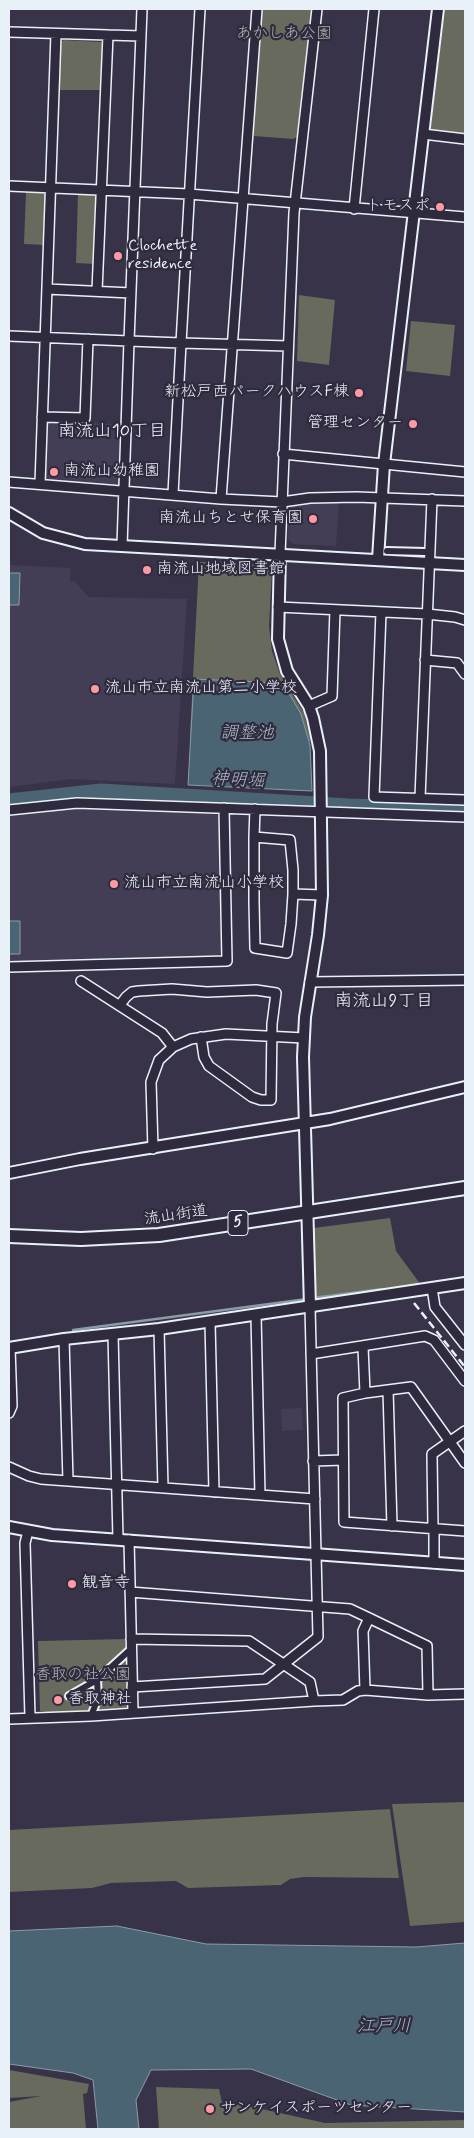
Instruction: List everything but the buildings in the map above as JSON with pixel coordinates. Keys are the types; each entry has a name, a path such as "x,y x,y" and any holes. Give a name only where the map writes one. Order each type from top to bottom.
{"main road":[{"name":"流山街道","path":"9,1236 81,1239 138,1238 190,1232 465,1188"}],"street":[{"path":"122,546 142,9"},
{"path":"173,494 200,9"},
{"path":"221,499 257,9"},
{"path":"132,1687 265,1678 318,1636 304,1038 322,895 319,741 308,706 283,660 278,639 283,454 295,203 317,9"},
{"path":"354,209 374,9"},
{"path":"378,559 384,464 438,9"},
{"path":"9,32 141,36"},
{"path":"40,484 56,34"},
{"path":"98,291 108,35"},
{"path":"423,134 465,139"},
{"path":"9,186 189,194 414,214 465,216"},
{"path":"47,289 131,293"},
{"path":"9,336 288,346"},
{"path":"42,417 85,418 88,339"},
{"path":"283,454 465,472"},
{"path":"9,482 282,502 310,498 465,501"},
{"path":"420,798 432,499"},
{"path":"9,513 34,529 56,538 85,544 465,565"},
{"path":"387,551 425,552"},
{"path":"278,607 427,614 465,620"},
{"path":"308,706 332,696 335,610"},
{"path":"381,612 374,797 465,800"},
{"path":"425,660 457,663 465,674"},
{"path":"9,810 77,803 255,809 321,806 465,817"},
{"path":"9,967 228,961 224,808"},
{"path":"254,837 290,840 293,894 292,924 287,952 255,948 254,837 255,809"},
{"path":"293,894 322,895"},
{"path":"310,982 465,980"},
{"path":"81,981 162,1033 173,1047"},
{"path":"120,1005 126,997 139,991 256,990 276,993 271,1036 271,1100 261,1100 252,1097 209,1066 204,1057 201,1037"},
{"path":"153,1149 151,1082 159,1060 173,1047 184,1041 226,1034 304,1038"},
{"path":"9,1173 80,1159 153,1149 330,1119 465,1086"},
{"path":"9,1413 12,1406 9,1348 64,1339 210,1322 465,1283"},
{"path":"432,1288 436,1307 465,1344"},
{"path":"256,1315 260,1495"},
{"path":"210,1322 214,1492"},
{"path":"159,1329 163,1488"},
{"path":"113,1334 117,1484 130,1592 133,1712"},
{"path":"310,1354 425,1336 429,1337 465,1381"},
{"path":"64,1339 68,1482"},
{"path":"363,1347 364,1393"},
{"path":"465,1463 411,1387 364,1393 346,1397 342,1401 344,1522 465,1531"},
{"path":"388,1390 392,1526"},
{"path":"434,1563 432,1454 465,1431"},
{"path":"313,1461 343,1460"},
{"path":"9,1467 29,1476 68,1482 315,1499"},
{"path":"9,1527 28,1532 123,1540 465,1565"},
{"path":"28,1532 25,1543 30,1717"},
{"path":"130,1592 350,1609 427,1646 428,1695"},
{"path":"365,1690 363,1631 369,1618"},
{"path":"69,1696 97,1680 131,1644 248,1641 310,1682 314,1701"},
{"path":"91,1716 98,1698 97,1680"},
{"path":"9,1719 91,1716 343,1700 365,1690 428,1695 465,1694"}],"shaded area":[{"path":"49,420 123,425 120,486 43,480 46,423"},
{"name":"南流山ちとせ保育園","path":"306,503 339,503 336,546 293,544 288,539 289,506"},
{"name":"流山市立南流山第二小学校","path":"9,565 71,568 70,581 75,582 89,597 187,599 175,784 71,779 9,787"},
{"name":"流山市立南流山小学校","path":"77,809 214,814 219,816 221,952 217,956 59,959 9,963 9,816"},
{"path":"302,1408 303,1430 282,1431 281,1409"}],"green space":[{"name":"あかしあ公園","path":"261,9 312,9 297,137 293,139 254,136 252,133"},
{"path":"445,9 465,9 465,136 430,132"},
{"path":"64,40 101,42 104,45 101,90 58,90 60,42"},
{"path":"26,190 44,191 47,194 45,245 24,244"},
{"path":"78,192 94,192 98,196 95,264 76,263"},
{"path":"299,295 335,300 329,365 297,361"},
{"path":"411,321 455,325 450,376 406,371"},
{"path":"199,562 268,564 272,569 269,626 272,651 280,674 304,713 311,741 190,736"},
{"path":"390,1218 396,1251 421,1285 320,1300 316,1297 314,1228"},
{"name":"香取の社公園","path":"127,1639 129,1710 58,1713 40,1711 38,1641"},
{"path":"465,1802 465,1922 410,1926 392,1804"},
{"path":"390,1809 399,1878 304,1877 290,1879 281,1885 188,1888 176,1881 111,1883 92,1888 9,1892 9,1830"},
{"path":"9,2070 89,2084 87,2093 83,2094 86,2129 9,2129 9,2102 41,2096 9,2098"},
{"name":"サンケイスポーツセンター","path":"156,2087 219,2089 222,2103 244,2105 325,2123 465,2120 465,2129 159,2129"}],"water":[{"path":"9,573 20,573 19,605 9,605"},
{"name":"調整池","path":"194,679 283,683 301,714 310,745 312,791 188,785"},
{"path":"9,921 20,921 20,954 9,954"},
{"name":"江戸川","path":"117,1926 206,1944 416,1947 465,1943 465,2112 351,2105 251,2069 151,2070 136,2100 139,2129 98,2129 93,2080 73,2073 9,2064 9,1931"}],"waterway":[{"name":"神明堀","path":"9,801 101,791 349,806 465,809"},
{"path":"313,1298 382,1289"},
{"path":"73,1330 307,1299"}],"railway":[{"path":"414,1303 465,1367"}],"place":[{"name":"トモスポ","path":"440,207"},
{"name":"Clochette residence","path":"118,256"},
{"name":"新松戸西パークハウスF棟","path":"359,393"},
{"name":"管理センター","path":"413,424"},
{"name":"南流山幼稚園","path":"54,472"},
{"name":"南流山ちとせ保育園","path":"313,519"},
{"name":"南流山地域図書館","path":"147,570"},
{"name":"流山市立南流山第二小学校","path":"95,689"},
{"name":"流山市立南流山小学校","path":"114,884"},
{"name":"観音寺","path":"72,1584"},
{"name":"香取神社","path":"58,1700"},
{"name":"サンケイスポーツセンター","path":"210,2109"}],"district":[{"name":"南流山10丁目","path":"112,432"},
{"name":"南流山9丁目","path":"384,1002"}]}
